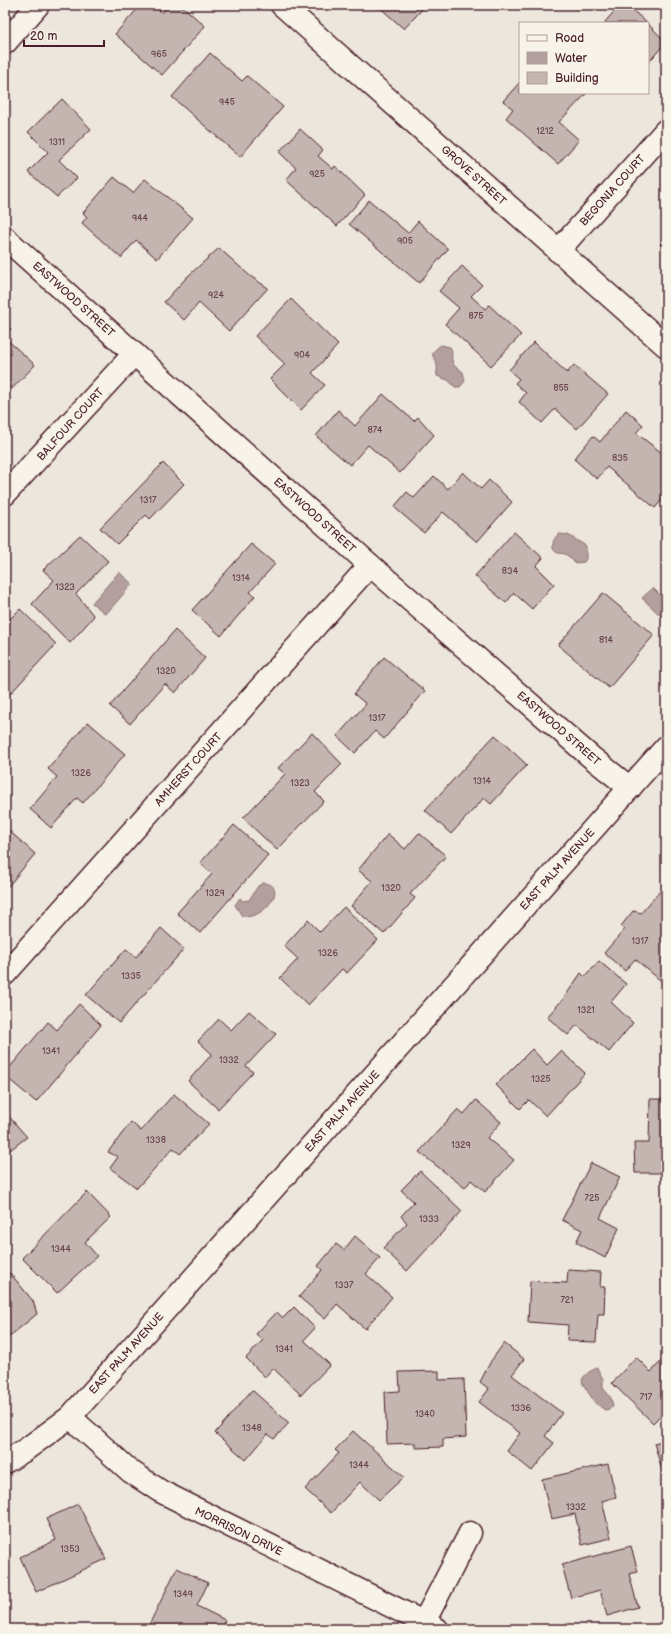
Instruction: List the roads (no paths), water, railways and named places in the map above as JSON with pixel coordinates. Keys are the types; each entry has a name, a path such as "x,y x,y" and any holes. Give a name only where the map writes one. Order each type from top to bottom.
{"street":[{"path":"5,43 38,5"},
{"name":"GROVE STREET","path":"282,5 666,346"},
{"name":"BEGONIA COURT","path":"558,250 666,130"},
{"name":"EASTWOOD STREET","path":"5,238 370,565 591,757 630,788"},
{"name":"BALFOUR COURT","path":"5,494 134,354"},
{"name":"AMHERST COURT","path":"5,974 370,565"},
{"name":"EAST PALM AVENUE","path":"5,1462 25,1450 70,1417 666,747"},
{"name":"MORRISON DRIVE","path":"70,1417 130,1471 160,1491 430,1626 470,1533"}],"water":[{"path":"441,345 450,347 454,365 463,372 465,381 460,387 455,387 448,380 437,376 437,363 433,354"},
{"path":"559,534 568,535 586,546 586,559 584,562 575,563 566,555 555,551 553,544 555,538"},
{"path":"119,572 132,584 106,614 92,603"},
{"path":"653,588 666,601 666,615 663,618 642,598"},
{"path":"263,883 271,885 274,889 274,895 271,902 258,914 242,916 235,905 240,898 243,901 249,900 258,886"},
{"path":"597,1368 603,1379 603,1388 611,1398 613,1406 610,1409 605,1410 595,1403 583,1384 582,1380 585,1376"}]}
